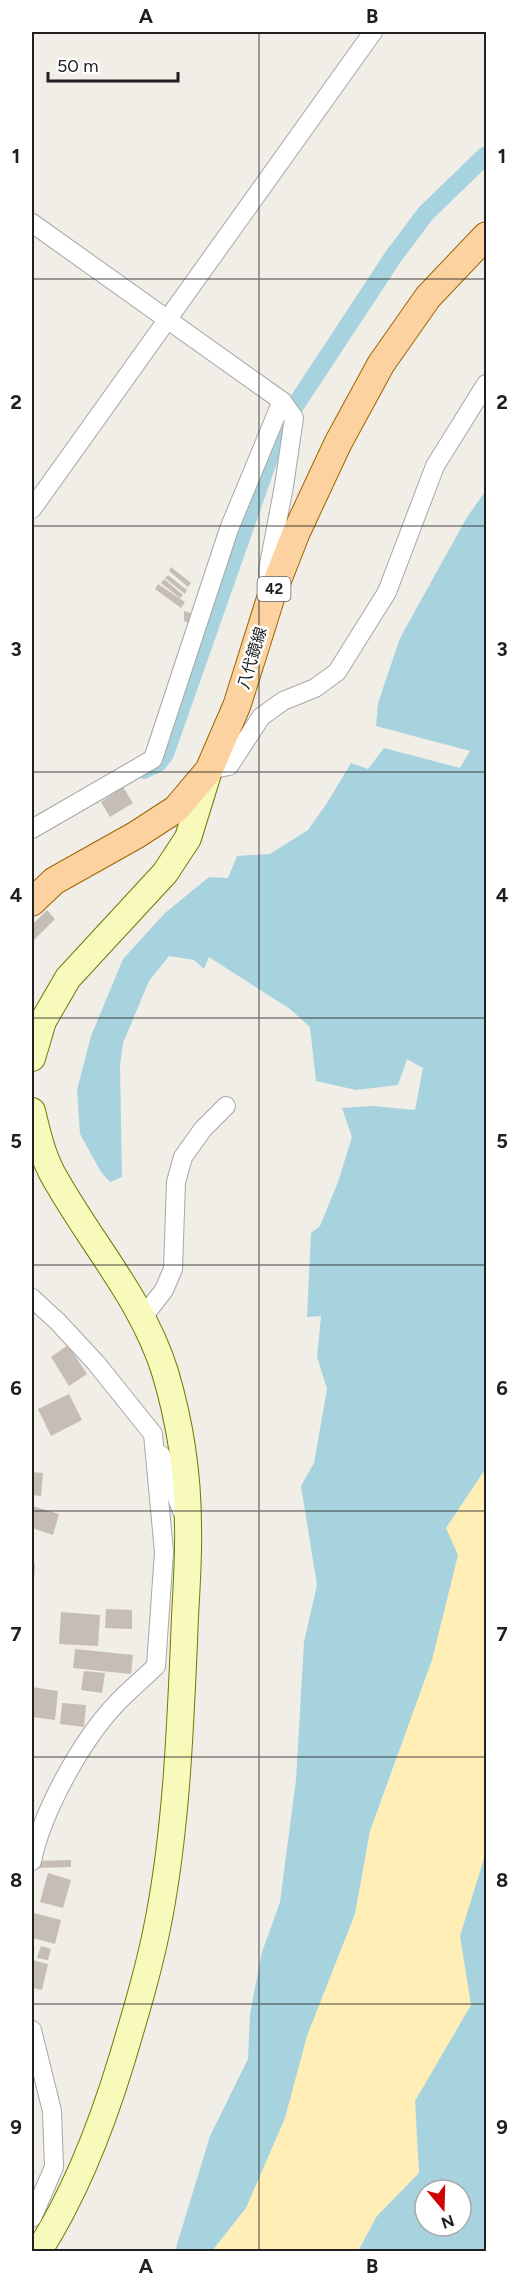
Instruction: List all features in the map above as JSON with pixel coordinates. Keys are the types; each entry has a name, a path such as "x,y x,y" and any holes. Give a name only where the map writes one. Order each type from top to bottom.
{"main road":[{"name":"八代鏡線","path":"32,902 54,881 136,835 176,809 210,770 237,705 271,597 296,533 328,463 381,364 428,297 486,236"}],"street":[{"path":"32,509 373,32"},
{"path":"32,223 282,402 294,418 268,570 271,597"},
{"path":"32,1058 43,1021 68,978 165,873 188,838 210,770 229,766 261,717 282,702 315,688 337,672 387,592 435,466 486,384"},
{"path":"32,829 153,759 229,529 282,402"},
{"path":"143,1317 164,1290 173,1269 176,1182 183,1157 203,1129 226,1106"},
{"path":"32,1111 40,1144 51,1172 143,1317 165,1371 178,1425 189,1527 182,1692 172,1819 159,1917 143,1990 112,2094 56,2224 38,2252"},
{"path":"32,1298 96,1363 153,1434 189,1527"},
{"path":"32,1861 36,1839 76,1755 115,1705 156,1666 164,1552 153,1434"},
{"path":"32,2030 36,2062 52,2111 54,2167 32,2218"}],"sand":[{"path":"486,1468 486,1852 460,1936 472,2005 415,2101 419,2173 377,2216 358,2251 212,2252 246,2208 285,2118 307,2036 355,1914 370,1831 404,1740 446,1528"}],"water":[{"path":"486,490 486,1468 446,1528 458,1555 432,1660 370,1831 355,1914 307,2036 285,2118 246,2208 212,2251 175,2251 210,2136 248,2059 250,2014 262,1952 280,1902 296,1780 304,1642 317,1585 301,1486 314,1463 327,1389 317,1357 321,1316 307,1317 311,1233 320,1226 338,1182 352,1137 342,1108 373,1106 415,1110 423,1068 407,1059 398,1085 356,1090 316,1081 310,1027 290,1009 209,957 204,969 194,960 169,956 149,981 123,1043 120,1065 122,1177 110,1182 101,1172 80,1134 77,1090 91,1036 123,959 165,913 209,877 228,878 237,856 270,854 308,830 351,763 368,769 384,748 460,768 470,751 376,726 378,703 400,638 466,519"},
{"path":"486,1852 486,2251 358,2251 377,2216 413,2179 413,2238 473,2238 473,2178 414,2178 419,2173 415,2101 471,2005 460,1936"}],"building":[{"path":"171,567 191,583 188,587 169,571"},
{"path":"168,575 187,590 185,594 165,578"},
{"path":"164,579 183,595 180,598 161,583"},
{"path":"158,584 185,602 181,608 155,589"},
{"path":"184,611 194,614 189,623 184,621"},
{"path":"123,787 133,803 110,817 101,802"},
{"path":"47,910 55,919 33,941 32,925"},
{"path":"68,1345 87,1374 69,1386 51,1357"},
{"path":"69,1394 82,1420 51,1436 38,1409"},
{"path":"32,1472 43,1473 41,1496 32,1495"},
{"path":"32,1506 59,1514 53,1535 32,1528"},
{"path":"32,1563 35,1564 33,1594 32,1594"},
{"path":"106,1609 132,1610 132,1629 105,1628"},
{"path":"61,1612 100,1615 98,1646 59,1644"},
{"path":"75,1649 133,1655 131,1674 73,1668"},
{"path":"84,1671 105,1673 102,1693 81,1690"},
{"path":"32,1687 58,1691 55,1720 32,1717"},
{"path":"62,1703 86,1705 84,1727 60,1724"},
{"path":"71,1860 71,1867 35,1868 35,1861"},
{"path":"48,1873 71,1880 63,1908 40,1902"},
{"path":"34,1913 61,1920 55,1944 32,1938"},
{"path":"41,1946 51,1949 48,1960 37,1958"},
{"path":"32,1960 48,1964 42,1990 32,1988"}],"waterway":[{"path":"295,406 393,257 426,213 486,155"},
{"path":"144,770 158,763 165,754 273,447 287,417"}]}
